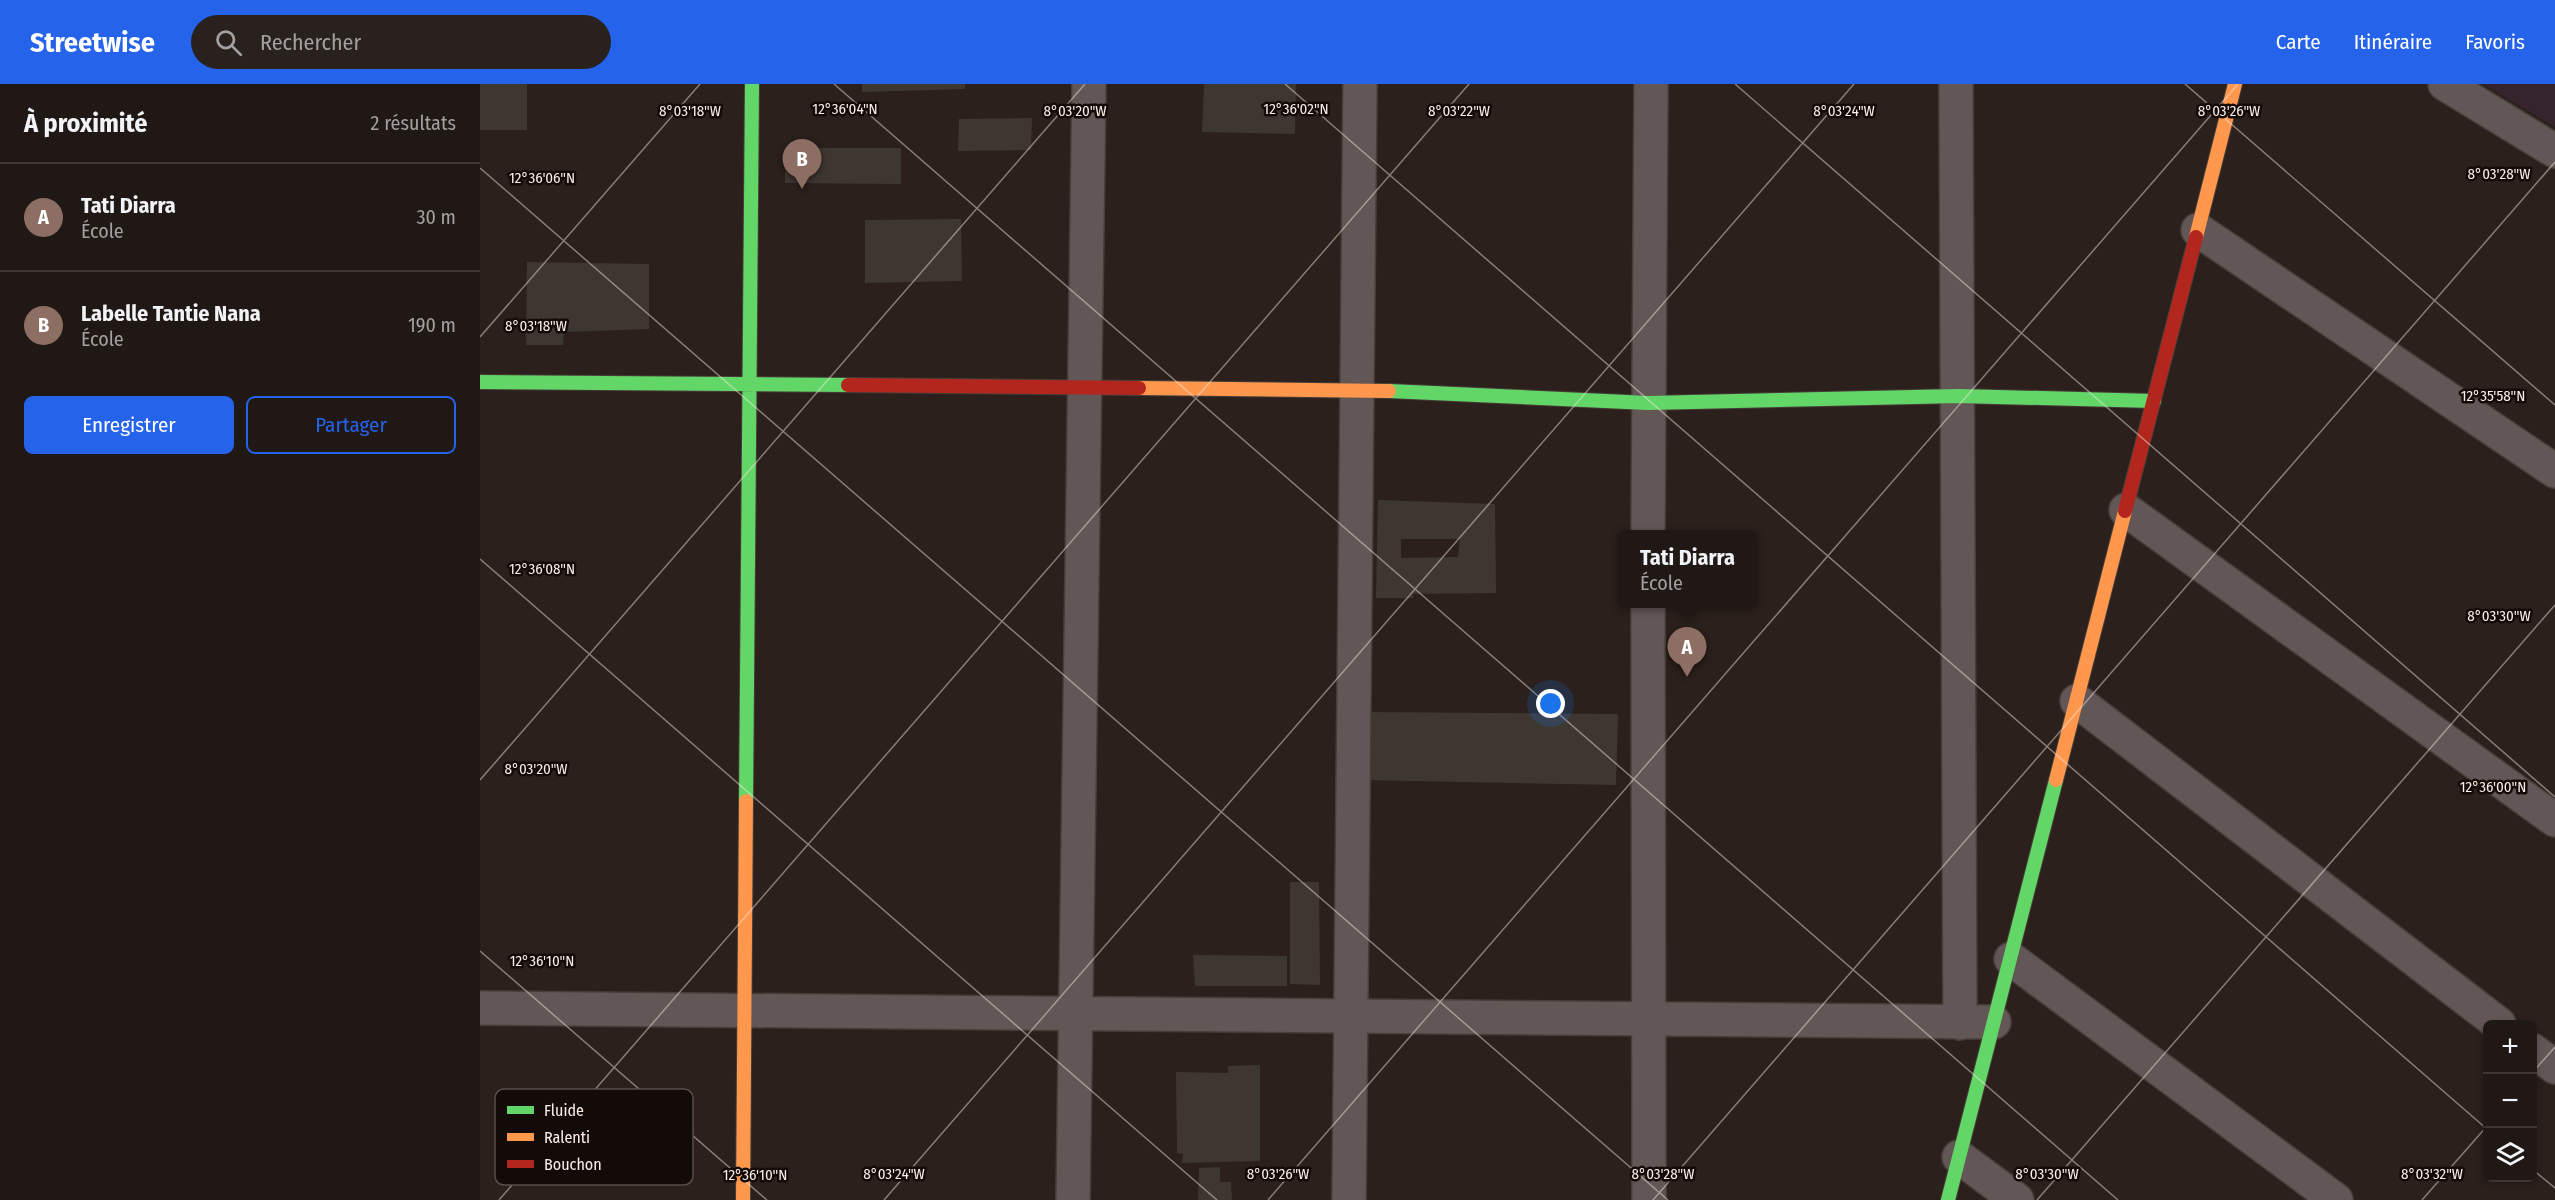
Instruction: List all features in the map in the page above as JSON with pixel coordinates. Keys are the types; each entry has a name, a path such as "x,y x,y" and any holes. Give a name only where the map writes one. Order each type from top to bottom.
{"street":[{"path":"743,1200 752,84"},
{"path":"1073,1200 1089,84"},
{"path":"1349,1200 1360,84"},
{"path":"1648,530 1651,84"},
{"path":"1956,84 1960,1023"},
{"path":"1948,1200 2235,84"},
{"path":"2445,84 2555,151"},
{"path":"2198,230 2555,471"},
{"path":"480,382 1357,390 1648,403 1959,396 2154,401"},
{"path":"2126,510 2555,820"},
{"path":"1648,608 1649,1200"},
{"path":"2077,701 2494,1020"},
{"path":"2010,959 2336,1200"},
{"path":"480,1008 1994,1022"},
{"path":"2537,1054 2555,1067"},
{"path":"1959,1157 2017,1200"}],"shaded area":[{"path":"2483,84 2555,84 2555,127"}],"building":[{"path":"480,84 527,84 527,130 480,130"},
{"path":"862,84 965,84 965,89 862,92"},
{"path":"1204,84 1296,84 1295,134 1202,132"},
{"path":"1032,118 1031,150 958,151 959,119"},
{"path":"785,148 901,148 901,184 785,183"},
{"path":"961,219 962,281 865,283 865,220"},
{"path":"527,262 649,264 649,329 564,332 563,345 526,345"},
{"path":"1378,500 1495,504 1496,593 1413,594 1413,598 1376,598","holes":["1401,539 1460,539 1458,557 1401,558"]},
{"path":"1364,712 1618,714 1616,785 1362,780"},
{"path":"1290,882 1319,882 1320,985 1290,984"},
{"path":"1193,955 1287,956 1287,986 1195,986"},
{"path":"1260,1065 1260,1161 1182,1163 1183,1154 1177,1153 1176,1072 1228,1073 1228,1066"},
{"path":"1220,1167 1220,1182 1231,1182 1232,1200 1198,1200 1199,1168"}],"traffic: fast":[{"path":"746,801 752,84"},
{"path":"480,382 848,385"},
{"path":"1389,391 1648,403 1959,396 2154,401"},
{"path":"1948,1200 2056,780"}],"traffic: slow":[{"path":"2196,237 2235,84"},
{"path":"1139,388 1389,391"},
{"path":"2056,780 2125,511"},
{"path":"743,1200 746,801"}],"traffic: jam":[{"path":"2125,511 2196,237"},
{"path":"848,385 1139,388"}],"place":[{"name":"Labelle Tantie Nana","path":"802,189"},
{"name":"Tati Diarra","path":"1687,677"}]}
